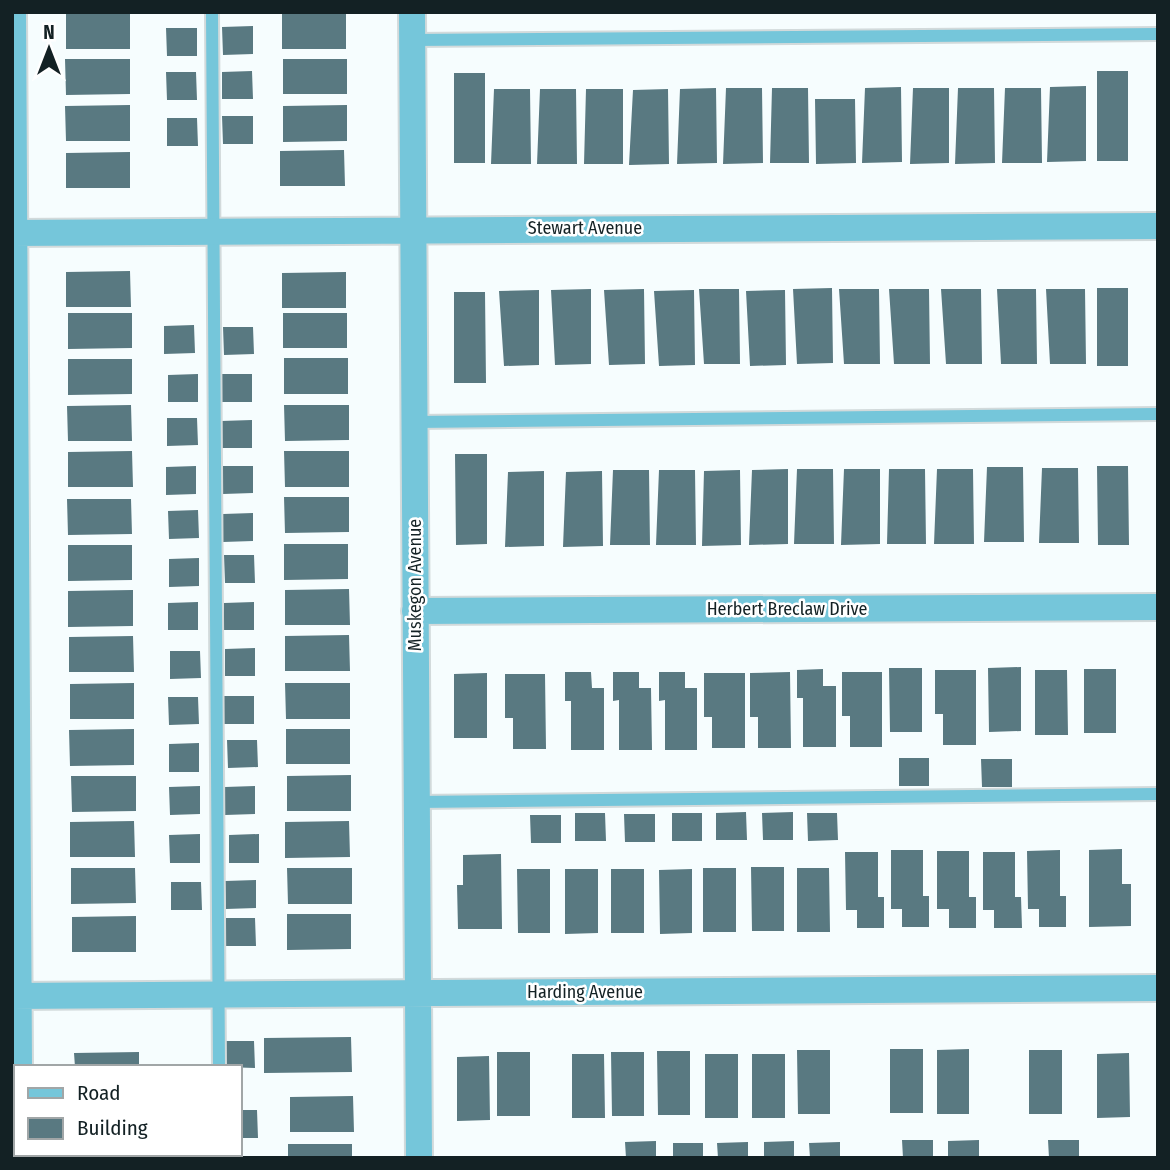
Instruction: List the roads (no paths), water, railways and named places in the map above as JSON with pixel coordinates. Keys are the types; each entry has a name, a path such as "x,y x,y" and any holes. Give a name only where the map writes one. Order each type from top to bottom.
{"street":[{"path":"13,12 15,996 19,1065"},
{"name":"Muskegon Avenue","path":"412,12 411,228 419,1158"},
{"name":"Stewart Avenue","path":"13,233 214,233 411,228 1158,226"},
{"name":"Herbert Breclaw Drive","path":"415,611 1158,607"},
{"name":"Harding Avenue","path":"15,996 1158,988"}],"lane":[{"path":"212,12 219,1065"},
{"path":"412,40 1158,34"},
{"path":"414,422 1158,414"},
{"path":"416,802 1158,794"}]}
